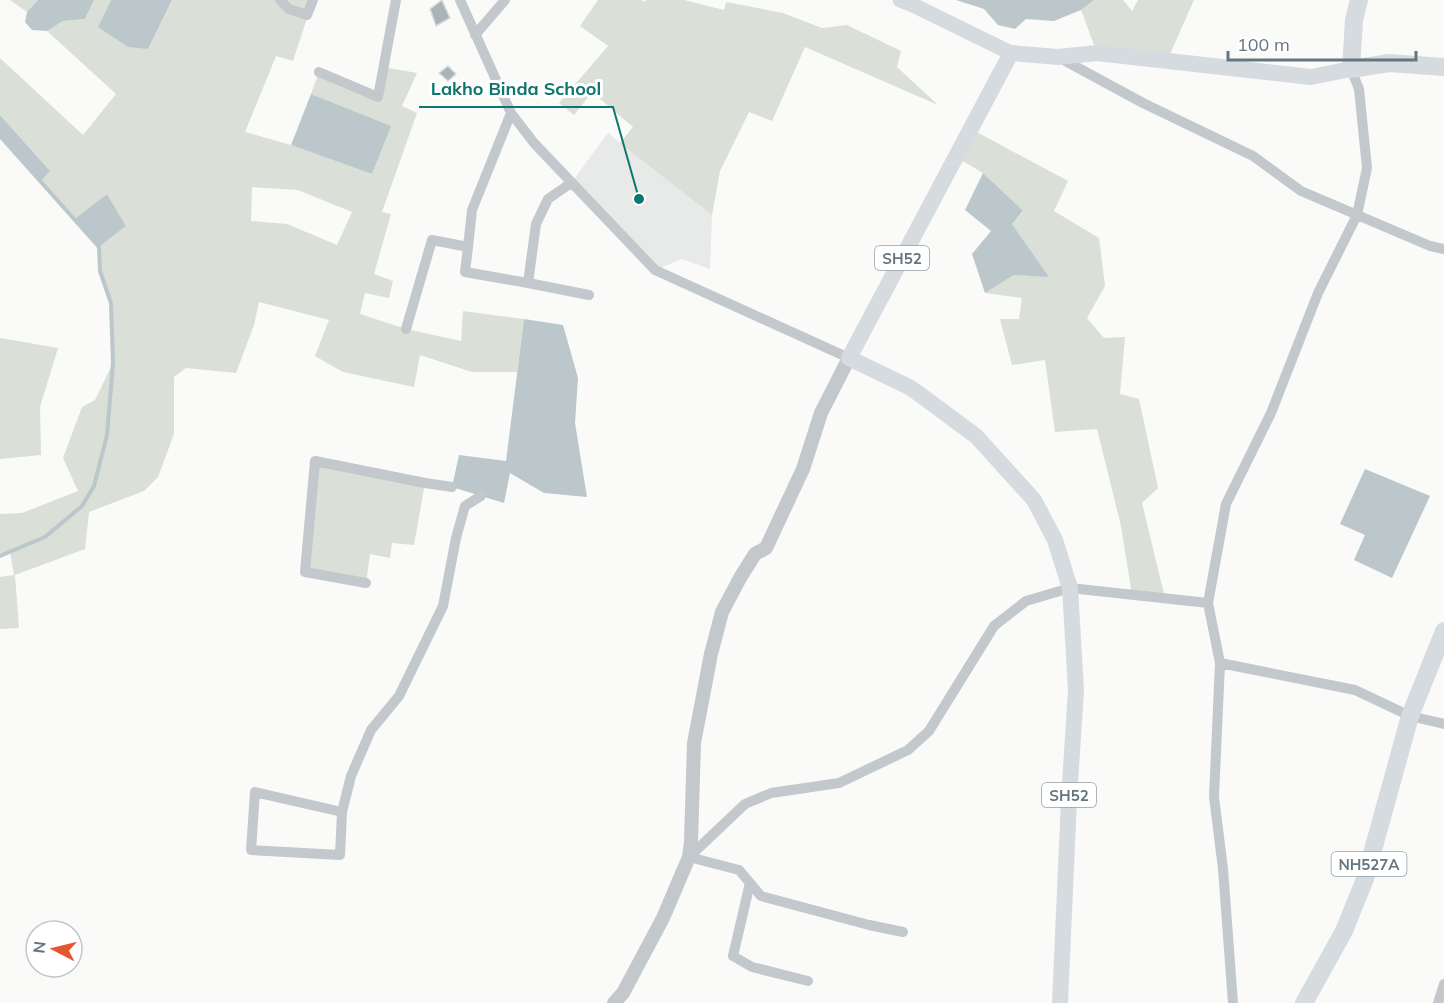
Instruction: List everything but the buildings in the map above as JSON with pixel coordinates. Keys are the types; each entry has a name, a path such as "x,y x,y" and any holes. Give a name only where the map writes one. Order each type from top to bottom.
{"highway":[{"path":"1359,0 1353,20 1351,69 1389,63 1444,68"},
{"name":"NH527A","path":"1304,1003 1344,931 1365,879 1410,716 1444,631"}],"main road":[{"path":"900,0 1011,53 1058,57 1097,53 1311,76 1351,69"},
{"name":"SH52","path":"1011,53 849,358 911,388 976,436 1034,500 1055,540 1070,588 1077,690 1069,799 1060,1003"}],"street":[{"path":"280,0 289,9 307,15 313,0"},
{"path":"319,72 378,97 396,0"},
{"path":"460,0 511,113 534,143 655,270 849,358"},
{"path":"475,35 505,0"},
{"path":"1058,57 1143,103 1252,156 1301,191 1430,246 1444,249"},
{"path":"1233,1003 1223,869 1214,797 1220,663 1209,603 1226,504 1271,413 1318,293 1357,215 1367,168 1359,89 1351,69"},
{"path":"511,113 472,210 465,272 589,296"},
{"path":"528,283 536,225 548,199 571,183"},
{"path":"406,329 432,240 468,247"},
{"name":"SH52","path":"614,1003 622,993 663,918 689,857 694,742 711,654 722,612 755,554 766,548 803,469 821,412 849,358"},
{"path":"366,583 305,572 315,461 452,487"},
{"path":"342,812 255,792 251,850 340,855 342,812 351,776 371,730 399,696 443,606 456,538 465,506 481,496"},
{"path":"689,857 745,804 771,793 839,783 908,750 929,731 994,626 1026,601 1070,588 1209,603"},
{"path":"1220,663 1355,690 1410,716 1444,724"},
{"path":"689,857 739,870 761,896 903,932"},
{"path":"750,883 733,956 752,967 808,981"},
{"path":"1438,1003 1444,984"}],"shaded area":[{"path":"10,0 38,0 27,12"},
{"path":"38,0 94,0 85,19 63,21 47,31 32,30 25,22 27,12"},
{"path":"94,0 111,0 98,27 148,49 172,0 313,0 293,61 276,56 245,132 291,145 372,174 390,126 311,94 319,72 378,97 383,67 417,73 402,106 417,113 382,212 391,214 374,274 393,281 389,298 365,293 360,314 406,329 461,341 463,311 524,319 517,372 472,372 420,355 414,387 343,372 315,356 329,320 259,302 254,325 236,373 186,368 174,377 174,434 158,477 144,491 89,512 85,549 15,575 19,628 0,629 0,577 14,575 10,552 0,556 0,514 22,513 78,491 63,458 82,407 95,400 113,363 111,303 100,271 99,247 126,226 107,194 73,220 40,182 50,171 0,115 0,58 83,135 116,94 47,31 63,21 85,19","holes":["252,187 298,190 352,212 337,245 287,224 251,221"]},
{"path":"111,0 172,0 148,49 128,47 98,27"},
{"path":"598,0 642,0 644,2 647,0 684,0 724,10 726,2 783,13 822,28 847,25 901,51 897,67 938,105 805,47 772,121 749,112 720,171 712,215 620,143 633,127 592,92 574,115 559,103 608,46 580,26"},
{"path":"956,0 1094,0 1081,10 1054,21 1026,19 1015,29 998,25 984,9"},
{"path":"1094,0 1123,0 1132,11 1138,0 1194,0 1167,61 1097,53 1081,10"},
{"path":"311,94 391,126 372,174 291,145"},
{"path":"0,115 50,171 40,182 0,136"},
{"path":"971,129 1068,181 1054,211 1099,238 1105,286 1087,318 1104,338 1125,337 1120,394 1139,399 1158,488 1142,503 1165,598 1132,595 1121,526 1097,429 1055,432 1045,360 1012,365 1000,319 1019,319 1022,298 985,293 1014,275 1048,276 1012,224 1023,212 983,173 956,157"},
{"path":"608,133 712,215 710,269 682,259 655,270 571,183"},
{"path":"983,173 1023,211 1012,224 1049,277 1014,275 985,293 972,254 991,231 965,210"},
{"path":"107,194 126,226 99,247 73,220"},
{"path":"524,319 563,325 578,378 575,423 587,497 544,493 510,473 504,503 452,487 459,455 506,461"},
{"path":"0,338 58,348 40,407 41,455 0,459"},
{"path":"315,461 425,483 414,545 392,543 390,558 370,554 366,583 305,572"},
{"path":"1365,469 1430,496 1392,578 1354,560 1365,535 1340,524"}],"waterway":[{"path":"0,136 99,247 100,271 111,303 113,363 107,435 94,486 82,506 45,537 0,556"}],"place":[{"name":"Lakho Binda School","path":"639,199"}]}
